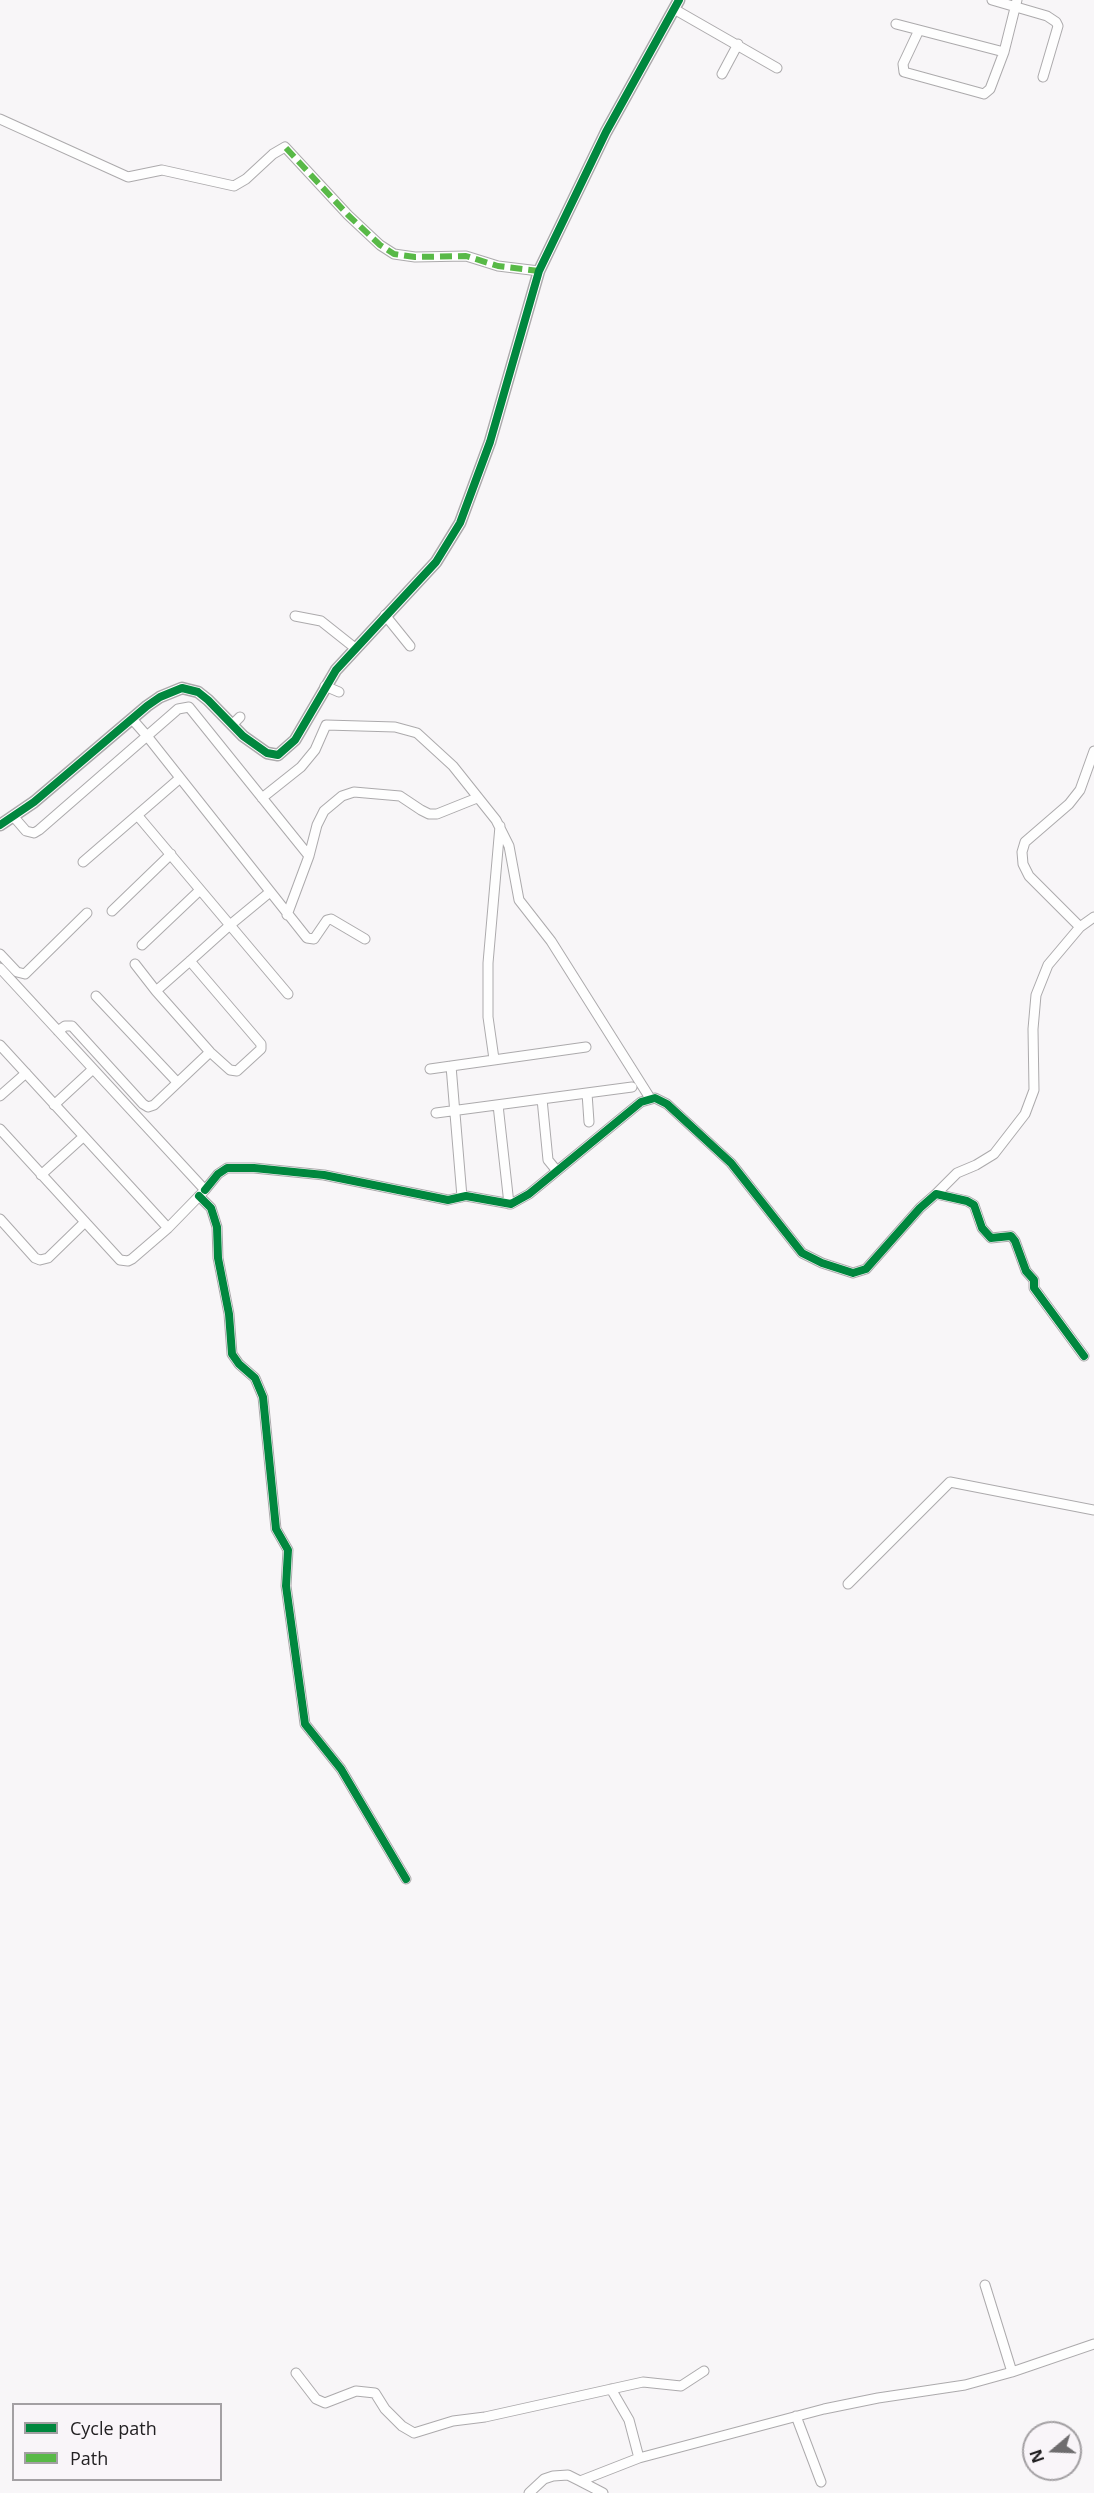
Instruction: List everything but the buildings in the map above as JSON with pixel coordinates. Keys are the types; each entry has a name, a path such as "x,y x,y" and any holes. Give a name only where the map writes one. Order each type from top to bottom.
{"street":[{"path":"992,0 1016,3 1056,22 1058,26 1043,77"},
{"path":"919,30 903,64 904,72 980,95 990,89 1004,52 1016,3"},
{"path":"0,825 40,797 160,697 182,688 198,692 237,720 253,744 273,756 283,752 296,740 325,686 355,648 436,562 460,523 490,442 538,271 606,132 677,4 777,68"},
{"path":"896,24 1004,52"},
{"path":"722,74 738,44"},
{"path":"0,119 124,176 134,177 162,170 220,184 242,182 273,154 285,147 348,215 380,245 394,254 415,257 466,256 498,266 538,271"},
{"path":"385,615 410,645"},
{"path":"295,616 321,621 355,648"},
{"path":"325,686 339,692"},
{"path":"13,816 26,831 39,830 178,709 189,707 309,856"},
{"path":"308,718 326,725 395,727 417,733 453,766 500,826 510,846 519,900 551,941 650,1098"},
{"path":"132,719 287,915 310,940 314,939 327,920 331,919 365,939"},
{"path":"262,798 301,767 315,750 326,725"},
{"path":"1080,927 1029,876 1023,864 1022,852 1025,842 1069,804 1080,789 1094,751"},
{"path":"83,861 179,779"},
{"path":"287,915 309,856 317,825 324,811 342,796 354,792 400,796 421,810 437,814 477,798"},
{"path":"138,816 288,994"},
{"path":"494,1059 488,1017 488,963 500,826"},
{"path":"112,911 171,854"},
{"path":"142,945 200,890"},
{"path":"156,991 230,924 270,892"},
{"path":"0,954 17,972 25,974 87,913"},
{"path":"0,1130 117,1258 124,1261 132,1259 168,1228 218,1174 232,1167 324,1175 448,1200 475,1197 509,1204 529,1194 641,1102 655,1098 667,1104 723,1155 773,1214 802,1253 822,1263 853,1273 866,1269 920,1208 957,1173 994,1154 1024,1114 1034,1090 1033,1029 1036,995 1048,965 1080,927 1094,917"},
{"path":"135,964 210,1052 230,1070 237,1071 262,1046 190,961"},
{"path":"0,968 93,1069 202,1193 212,1208 217,1227 218,1258 229,1314 232,1354 239,1364 255,1378 263,1397 276,1525 288,1550 286,1586 305,1724 341,1769 405,1879"},
{"path":"96,996 177,1082"},
{"path":"58,1031 65,1026 72,1026 148,1107 154,1105 210,1052"},
{"path":"0,1045 168,1228"},
{"path":"430,1069 586,1047"},
{"path":"451,1066 462,1197"},
{"path":"54,1105 93,1069"},
{"path":"0,1096 26,1073"},
{"path":"436,1113 632,1087"},
{"path":"587,1094 589,1122"},
{"path":"542,1099 548,1160 557,1171"},
{"path":"498,1105 509,1204"},
{"path":"41,1175 83,1137"},
{"path":"936,1194 967,1201 974,1205 982,1228 992,1238 1011,1236 1026,1270 1034,1280 1034,1288 1084,1356"},
{"path":"0,1219 35,1258 40,1260 48,1258 85,1222"},
{"path":"848,1584 950,1482 1094,1510"},
{"path":"985,2285 1012,2372"},
{"path":"580,2481 639,2458 796,2416 878,2398 965,2385 1012,2372 1094,2344"},
{"path":"296,2373 316,2399 326,2403 356,2391 375,2393 385,2409 402,2426 414,2433 453,2421 485,2417 643,2382 681,2386 704,2371"},
{"path":"611,2389 629,2421 639,2458"},
{"path":"796,2416 821,2482"},
{"path":"529,2493 544,2479 567,2475 603,2493"}],"marked path":[{"path":"286,148 348,215 380,245 394,254 415,257 466,256 498,266 539,271"}],"cycle path":[{"path":"0,825 34,802 147,706 160,697 182,688 198,692 243,736 267,753 278,755 295,740 336,670 436,562 460,523 490,442 539,271 606,132 679,0"},
{"path":"205,1190 218,1174 227,1168 254,1168 324,1175 448,1200 466,1196 511,1204 529,1194 641,1102 655,1098 667,1104 731,1163 802,1253 822,1263 853,1273 866,1269 920,1208 936,1194 967,1201 974,1205 982,1228 991,1238 1011,1236 1015,1241 1026,1271 1034,1280 1034,1288 1084,1356"},
{"path":"199,1196 211,1208 217,1227 218,1258 229,1314 232,1354 239,1364 255,1378 263,1397 276,1529 288,1550 286,1586 305,1724 341,1769 406,1879"}]}
